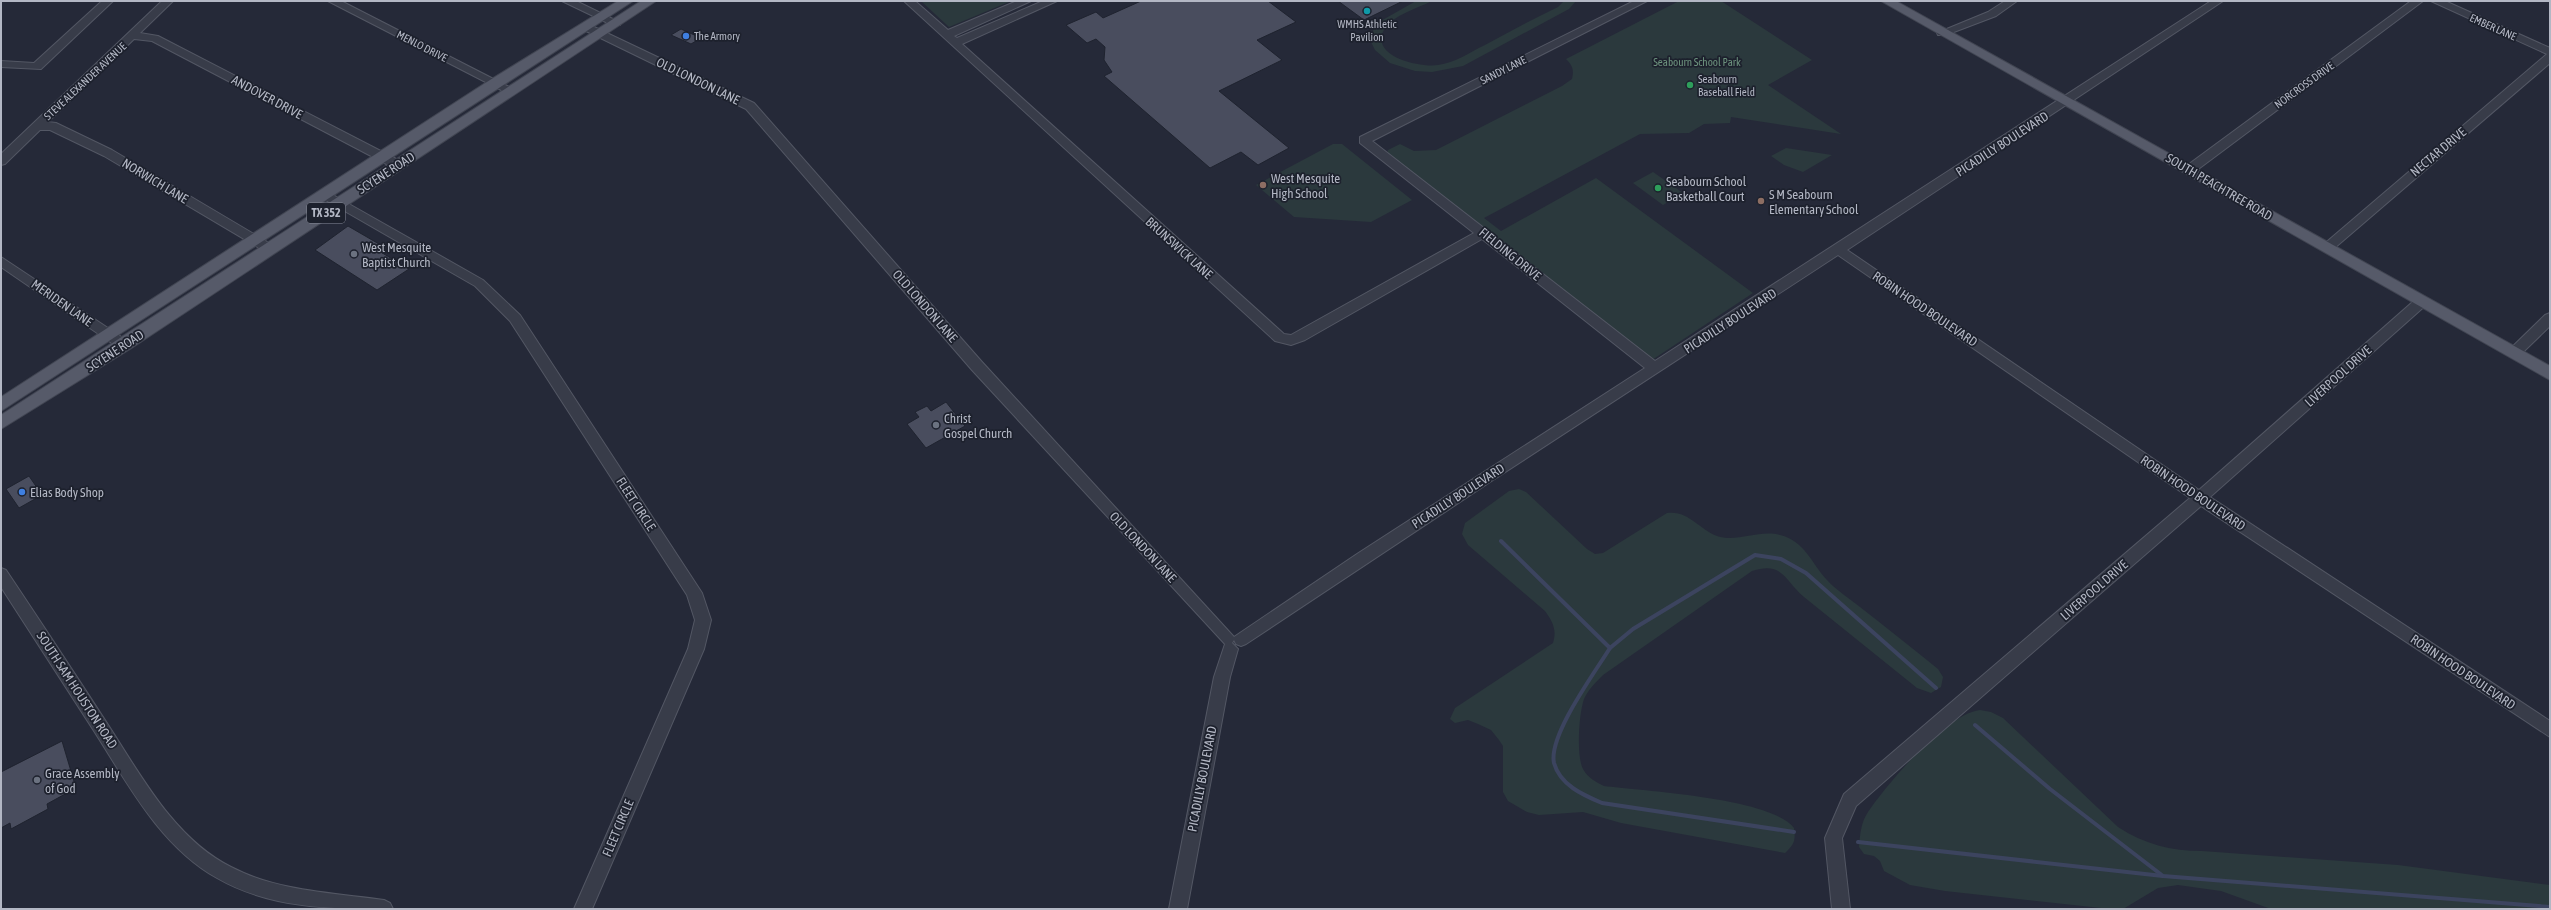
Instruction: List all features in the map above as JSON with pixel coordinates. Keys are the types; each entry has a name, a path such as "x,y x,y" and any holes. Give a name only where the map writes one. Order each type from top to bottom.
{"main road":[{"name":"SCYENE ROAD","path":"1,405 384,158 495,84 627,1"},
{"name":"SCYENE ROAD","path":"1,423 124,346 650,1"},
{"name":"SOUTH PEACHTREE ROAD","path":"1887,1 2190,170 2550,374"}],"street":[{"path":"1,64 37,67 104,1"},
{"name":"STEVE ALEXANDER AVENUE","path":"1,161 168,1"},
{"name":"MENLO DRIVE","path":"333,1 511,91"},
{"path":"567,1 616,22"},
{"name":"BRUNSWICK LANE","path":"909,1 1280,338 1291,340 1300,337 1483,233"},
{"path":"950,39 1026,1"},
{"path":"950,39 1052,1"},
{"name":"SANDY LANE","path":"1364,140 1642,1"},
{"path":"1942,33 1992,14 2012,1"},
{"name":"PICADILLY BOULEVARD","path":"1178,909 1222,677 1233,642 2068,102 2218,1"},
{"name":"NORCROSS DRIVE","path":"2190,170 2418,1"},
{"name":"EMBER LANE","path":"2436,1 2550,52"},
{"name":"OLD LONDON LANE","path":"586,27 750,106 977,366 1233,642"},
{"name":"ANDOVER DRIVE","path":"133,36 154,38 398,165"},
{"name":"NECTAR DRIVE","path":"2327,248 2348,227 2550,57"},
{"name":"NORWICH LANE","path":"36,126 52,126 108,153 270,249"},
{"name":"FIELDING DRIVE","path":"1364,140 1656,369"},
{"name":"FLEET CIRCLE","path":"326,195 479,283 515,318 694,593 703,620 696,649 583,909"},
{"name":"ROBIN HOOD BOULEVARD","path":"1839,250 2200,498 2550,730"},
{"name":"MERIDEN LANE","path":"1,261 124,346"},
{"name":"LIVERPOOL DRIVE","path":"1841,909 1833,838 1850,800 2200,498 2421,302"},
{"path":"2514,353 2550,318"},
{"name":"SOUTH SAM HOUSTON ROAD","path":"1,574 156,812 185,843 224,872 259,886 307,897 384,909"}],"green space":[{"path":"921,1 1011,1 949,27"},
{"path":"1416,1 1432,1 1407,12 1389,23 1381,38 1383,46 1389,53 1409,62 1438,65 1456,60 1558,7 1564,1 1576,1 1569,9 1463,66 1432,72 1415,71 1390,63 1375,50 1371,42 1374,27 1379,22"},
{"name":"Seabourn School Park","path":"1679,1 1721,1 1812,60 1768,85 1841,134 1731,117 1730,123 1704,124 1689,133 1640,134 1484,218 1501,231 1596,178 1753,293 1649,362 1387,153 1388,150 1400,144 1414,151 1436,150 1562,86 1572,79 1573,76 1572,68 1566,59"},
{"path":"1333,144 1342,144 1412,200 1371,222 1294,217 1256,185"},
{"path":"1786,148 1832,155 1803,172 1784,165 1771,156"},
{"name":"Seabourn School Basketball Court","path":"1653,172 1683,193 1663,205 1633,183"},
{"path":"1519,489 1526,492 1587,549 1595,554 1603,553 1667,513 1681,514 1711,533 1725,538 1772,534 1789,538 1802,547 1821,573 1834,587 1938,669 1943,677 1941,687 1931,693 1917,688 1804,597 1777,570 1770,568 1752,571 1598,680 1590,689 1582,705 1579,734 1581,763 1587,775 1604,786 1706,798 1761,809 1781,818 1794,828 1794,842 1788,850 1785,853 1621,823 1583,812 1539,815 1527,812 1508,801 1503,792 1503,746 1491,730 1468,720 1455,723 1450,719 1455,708 1553,643 1555,634 1554,626 1545,611 1468,545 1462,534 1465,523 1509,491"},
{"path":"1980,710 1991,712 2003,718 2118,827 2148,842 2179,850 2398,865 2550,885 2550,909 2271,909 2221,891 2178,885 2158,888 2123,909 2110,909 1945,891 1910,885 1884,871 1880,861 1874,856 1864,854 1859,847 1862,824 1868,812 1877,800 1918,752 1951,724 1966,714"}],"building":[{"name":"West Mesquite High School","path":"1141,1 1268,1 1296,22 1257,40 1282,60 1219,91 1289,148 1258,165 1241,152 1210,168 1104,76 1112,72 1104,60 1105,47 1096,39 1087,43 1066,25 1096,12 1103,18"},
{"name":"WMHS Athletic Pavilion","path":"1338,1 1403,1 1364,20"},
{"name":"The Armory","path":"681,29 701,38 691,44 671,35"},
{"name":"West Mesquite Baptist Church","path":"348,226 379,244 374,248 409,269 377,290 315,250"},
{"name":"Christ Gospel Church","path":"946,402 965,426 926,448 907,424 919,417 915,412 927,406 931,411"},
{"name":"Elias Body Shop","path":"29,476 42,495 19,508 6,489"},
{"name":"Grace Assembly of God","path":"62,741 76,788 47,804 48,809 11,829 10,823 1,828 1,772"}],"waterway":[{"path":"1501,541 1610,648"},
{"path":"1610,648 1633,629 1755,555 1781,559 1806,573 1936,688"},
{"path":"1610,648 1574,704 1558,737 1554,751 1554,763 1561,777 1580,793 1602,803 1794,832"},
{"path":"1975,725 2050,789 2163,876"},
{"path":"1858,842 2163,876"},
{"path":"2163,876 2550,907"}],"place":[{"name":"WMHS Athletic Pavilion","path":"1367,11"},
{"name":"The Armory","path":"686,36"},
{"name":"Seabourn Baseball Field","path":"1690,85"},
{"name":"West Mesquite High School","path":"1263,185"},
{"name":"Seabourn School Basketball Court","path":"1658,188"},
{"name":"S M Seabourn Elementary School","path":"1761,201"},
{"name":"West Mesquite Baptist Church","path":"354,254"},
{"name":"Christ Gospel Church","path":"936,425"},
{"name":"Elias Body Shop","path":"22,492"},
{"name":"Grace Assembly of God","path":"37,780"}]}
